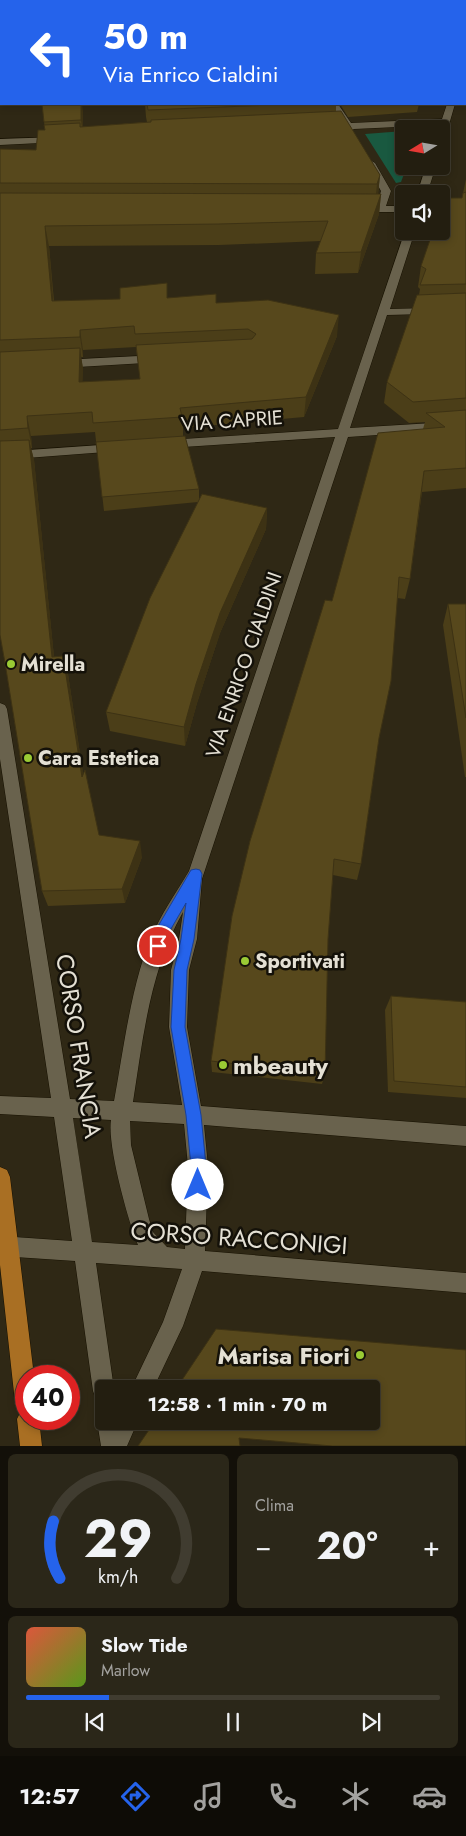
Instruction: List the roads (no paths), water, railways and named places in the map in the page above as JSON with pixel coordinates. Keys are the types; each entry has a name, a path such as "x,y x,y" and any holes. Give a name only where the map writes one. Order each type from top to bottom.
{"main road":[{"path":"0,1177 4,1246 21,1365"},
{"path":"29,1430 31,1446"}],"street":[{"path":"335,105 351,130"},
{"path":"447,120 451,105"},
{"path":"319,128 351,130 395,126"},
{"path":"0,142 70,139"},
{"path":"362,151 386,191 380,209"},
{"path":"351,209 395,209"},
{"name":"VIA ENRICO CIALDINI","path":"162,1257 145,1238 135,1206 121,1145 122,1110 138,1016 151,964 162,932 196,874 407,240"},
{"path":"384,312 466,310"},
{"path":"50,365 168,359"},
{"name":"VIA CAPRIE","path":"158,445 466,425"},
{"path":"0,456 128,447"},
{"name":"CORSO FRANCIA","path":"0,709 102,1380"},
{"path":"146,1380 172,1326 195,1260 198,1166 194,1115 178,1027 180,970 188,939 196,874"},
{"path":"0,1105 122,1110 466,1136"},
{"name":"CORSO RACCONIGI","path":"4,1246 466,1282"},
{"path":"110,1430 113,1446"},
{"path":"113,1446 122,1430"}],"place":[{"name":"Mirella","path":"11,664"},
{"name":"Cara Estetica","path":"28,758"},
{"name":"Sportivati","path":"245,961"},
{"name":"mbeauty","path":"223,1065"},
{"name":"Marisa Fiori","path":"360,1355"}]}
